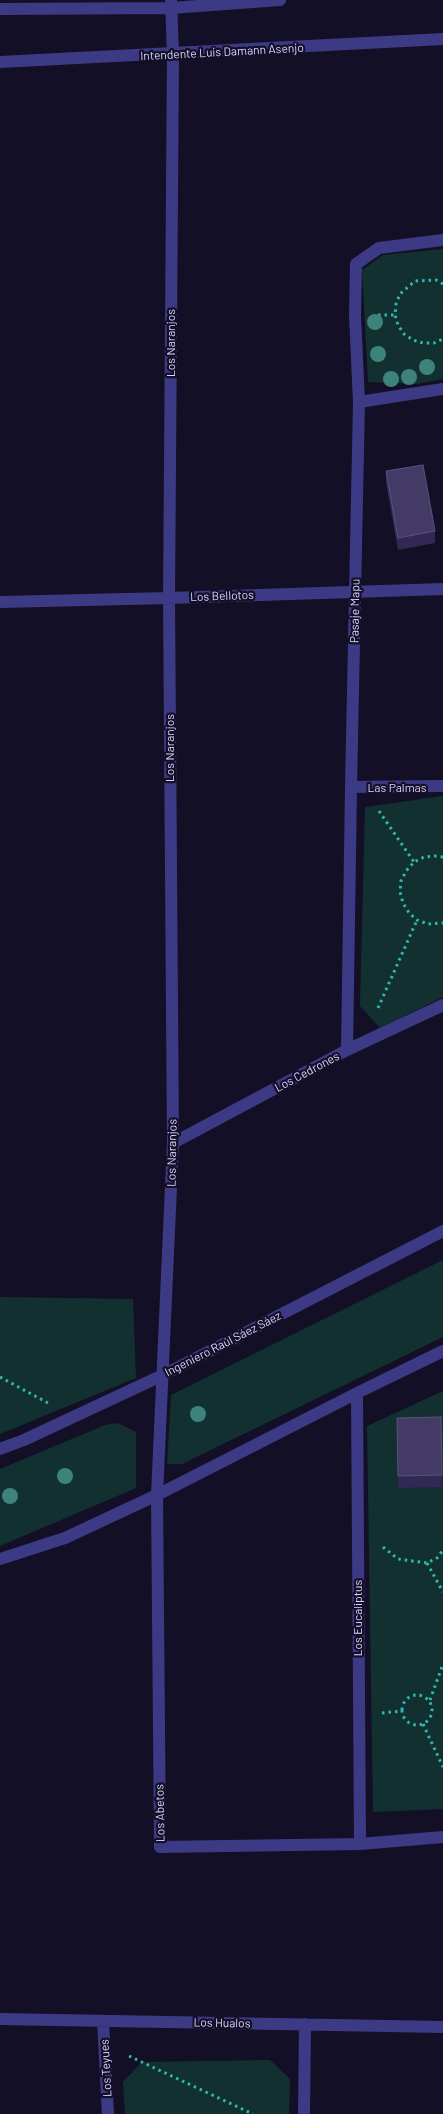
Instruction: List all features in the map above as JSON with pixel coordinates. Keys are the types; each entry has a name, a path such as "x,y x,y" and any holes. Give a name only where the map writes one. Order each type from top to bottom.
{"street":[{"path":"0,9 280,0"},
{"name":"Los Naranjos","path":"157,1495 173,1143 168,598 173,55 171,4"},
{"name":"Intendente Luis Damann Asenjo","path":"0,62 173,55 443,39"},
{"name":"Pasaje Mapu","path":"347,1050 357,787 356,591 359,402 355,315 356,264 379,248 443,240"},
{"path":"359,402 443,388"},
{"name":"Los Bellotos","path":"0,602 443,589"},
{"name":"Las Palmas","path":"357,787 443,786"},
{"name":"Los Cedrones","path":"173,1143 347,1050 443,1005"},
{"name":"Ingeniero Raúl Sáez Sáez","path":"0,1449 24,1440 163,1375 443,1231"},
{"path":"0,1559 65,1538 157,1495 357,1392 443,1351"},
{"name":"Los Eucaliptus","path":"357,1392 360,1844"},
{"name":"Los Abetos","path":"157,1495 160,1847 360,1844 443,1837"},
{"name":"Los Hualos","path":"0,2019 443,2027"},
{"name":"Los Teyues","path":"103,2021 108,2114"},
{"path":"304,2114 305,2024"}],"path":[{"path":"443,284 436,280 415,281 400,294 395,314 398,325 404,334 413,340 423,343 434,343 443,339"},
{"path":"357,787 414,862"},
{"path":"443,857 424,857 414,862 406,871 401,881 400,892 403,903 409,913 418,920 428,924 443,923"},
{"path":"363,1043 418,920"},
{"path":"0,1377 53,1405"},
{"path":"358,1519 384,1548 398,1559 427,1563 437,1558 443,1550"},
{"path":"427,1563 443,1592"},
{"path":"430,1700 443,1664"},
{"path":"416,1694 422,1694 430,1700 432,1715 423,1724 415,1725 403,1716 402,1706 407,1698 416,1694"},
{"path":"423,1724 443,1767"},
{"path":"104,2043 253,2114"}],"green space":[{"path":"443,249 443,379 417,384 368,382 362,270 383,255"},
{"path":"443,796 443,997 380,1028 360,1006 365,807"},
{"path":"443,1260 443,1337 182,1464 167,1464 171,1395"},
{"path":"0,1297 133,1299 136,1378 0,1434"},
{"path":"443,1391 443,1809 373,1812 367,1426"},
{"path":"118,1423 136,1432 136,1488 0,1546 0,1469 105,1425"},
{"path":"270,2060 290,2079 289,2114 125,2114 123,2082 142,2062"}],"building":[{"path":"423,465 435,531 398,538 386,471"},
{"path":"441,1417 442,1475 398,1476 397,1418"}]}
